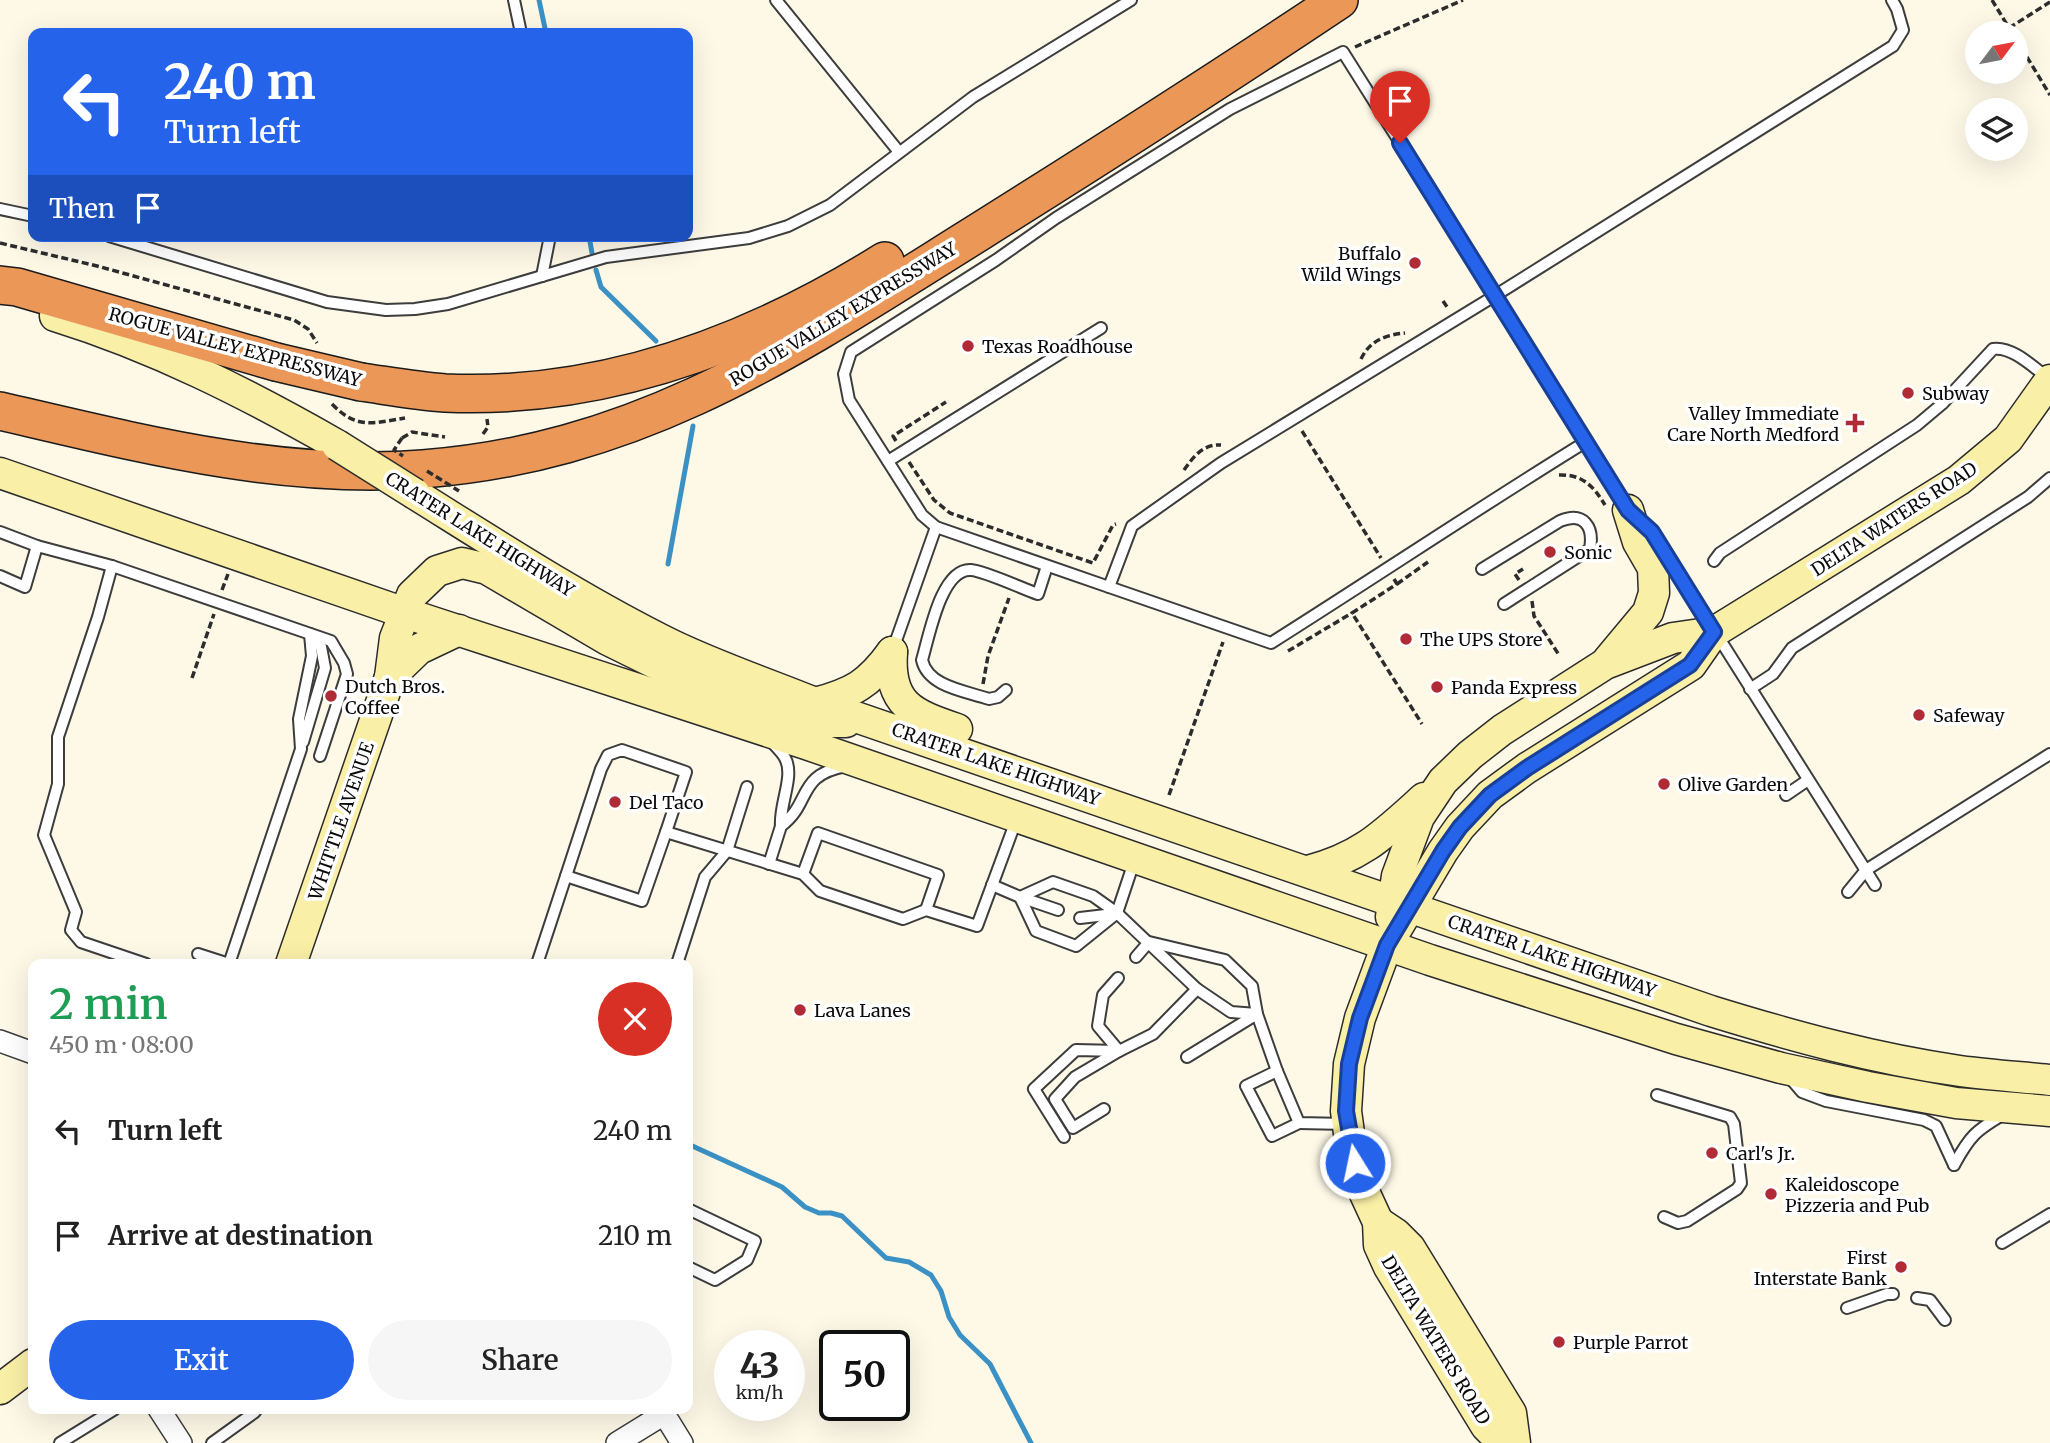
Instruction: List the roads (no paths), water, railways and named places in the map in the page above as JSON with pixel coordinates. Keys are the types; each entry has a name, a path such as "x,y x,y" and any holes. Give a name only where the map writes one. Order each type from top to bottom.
{"highway":[{"name":"ROGUE VALLEY EXPRESSWAY","path":"0,285 17,287 276,362 361,382 443,393 484,393 555,389 640,372 718,346 802,309 848,284 1294,0"},
{"name":"ROGUE VALLEY EXPRESSWAY","path":"0,411 185,452 254,463 351,470 421,469 464,464 545,450 611,432 699,396 788,350 1046,190 1339,0"}],"main road":[{"name":"CRATER LAKE HIGHWAY","path":"0,300 89,327 185,364 262,402 337,445 421,482 560,586 676,647 816,703 1658,993 1789,1035 1959,1071 2050,1080"},
{"name":"DELTA WATERS ROAD","path":"1515,1443 1497,1437 1486,1426 1388,1267 1379,1245 1378,1222 1360,1183 1346,1111 1349,1064 1360,1018 1402,903 1460,827 1490,795 1527,768 1690,665 1714,632 1959,480 2008,439 2050,380"},
{"path":"0,473 405,613 761,730 1387,945 1650,1031 1781,1068 1868,1087 1956,1103 2050,1111"},
{"path":"1605,664 1648,612 1654,593 1653,568 1638,542 1628,510"},
{"name":"WHITTLE AVENUE","path":"293,959 390,677 395,638 412,595 437,571 462,563 487,569 608,640 675,673 753,705 807,722 871,722"},
{"path":"390,677 419,649 459,630"},
{"name":"DELTA WATERS ROAD","path":"1402,903 1397,876 1419,817 1443,781 1502,730 1605,664 1673,638 1714,632"},
{"path":"816,703 845,695 867,682 879,671 892,652"},
{"path":"892,652 891,669 896,692 905,706 921,717 1021,751 1083,793"},
{"path":"1308,871 1335,864 1365,848 1443,781"},
{"path":"0,1389 28,1368"}],"street":[{"path":"0,1041 28,1051"},
{"path":"163,1414 181,1443"},
{"path":"617,1443 658,1414"},
{"path":"664,1414 682,1443"}],"lane":[{"path":"514,0 520,28"},
{"path":"776,0 899,152"},
{"path":"129,242 327,302 358,308 405,310 448,304 606,257 630,252 732,242 767,234 809,217 830,205 997,81 1131,0"},
{"path":"1109,587 1132,526 1221,463 1496,295 1893,46 1903,30 1898,9 1892,0"},
{"path":"1587,441 1271,643 936,527 922,515 849,400 844,374 851,352 996,260 1056,218 1230,110 1343,52 1587,441 1628,510 1652,532 1875,885"},
{"path":"0,209 28,215"},
{"path":"542,276 549,242"},
{"path":"888,461 1101,328"},
{"path":"1714,561 1720,553 1917,425 1942,404 1993,349 2002,348 2027,362 2050,380"},
{"path":"1750,689 1773,674 1792,648 2028,497 2050,478"},
{"path":"1482,569 1560,521 1571,517 1579,518 1589,526 1592,537 1590,549 1504,604"},
{"path":"892,652 936,527"},
{"path":"0,532 37,546 111,566 331,641 347,674 320,756"},
{"path":"0,576 25,587 37,546"},
{"path":"111,566 58,737 58,784 44,835 76,912 71,930 81,942 131,959"},
{"path":"1006,690 998,697 989,699 931,678 924,670 922,660 944,589 957,574 970,570 1038,594 1047,566"},
{"path":"231,959 301,749 325,668 321,647 310,634"},
{"path":"761,730 785,759 789,776 780,812 781,826 769,864"},
{"path":"539,959 601,769 608,755 622,750 686,772 642,901 566,876"},
{"path":"1847,892 1866,870 2050,754"},
{"path":"781,826 792,818 809,784 822,773 842,766 860,765"},
{"path":"1786,795 1808,780"},
{"path":"679,959 705,877 727,851 747,787"},
{"path":"666,832 803,874 820,891 903,919 926,910 977,926 1017,818"},
{"path":"803,874 818,834 938,875 926,910"},
{"path":"1020,897 1035,931 1076,946 1117,913 1135,859"},
{"path":"1020,897 1053,882 1093,896 1117,913 1196,989 1231,1012 1257,1014"},
{"path":"992,885 1058,910"},
{"path":"76,912 88,916"},
{"path":"1080,918 1117,913"},
{"path":"1136,957 1149,942"},
{"path":"1149,942 1226,960 1252,986 1257,1014 1299,1123"},
{"path":"198,954 214,959"},
{"path":"1118,978 1103,995 1098,1027 1119,1051"},
{"path":"1104,1109 1073,1128 1055,1099 1075,1077 1153,1034 1196,989"},
{"path":"1187,1057 1257,1014"},
{"path":"1064,1137 1034,1089 1076,1050 1119,1051"},
{"path":"1781,1068 1802,1092 1826,1101 1924,1120 1936,1126 1954,1166 1967,1140 1979,1128 2013,1108"},
{"path":"1277,1071 1246,1086 1272,1136 1299,1123 1348,1124"},
{"path":"1657,1095 1730,1117 1734,1124 1741,1184 1687,1221 1678,1223 1664,1217"},
{"path":"693,1211 755,1241 747,1260 715,1280 693,1269"},
{"path":"2002,1242 2050,1214"},
{"path":"1847,1308 1893,1294"},
{"path":"1917,1298 1930,1300 1945,1320"},
{"path":"60,1443 107,1414"},
{"path":"212,1443 252,1414"}],"waterway":[{"path":"539,0 545,28"},
{"path":"590,242 592,253"},
{"path":"596,270 601,287 656,341"},
{"path":"668,564 693,426"},
{"path":"693,1146 782,1187 805,1207 819,1213 842,1216 886,1258 909,1262 931,1275 941,1291 949,1317 960,1335 990,1364 1031,1443"}],"place":[{"name":"Buffalo Wild Wings","path":"1415,263"},
{"name":"Texas Roadhouse","path":"968,346"},
{"name":"Subway","path":"1908,393"},
{"name":"Valley Immediate Care North Medford","path":"1855,423"},
{"name":"Sonic","path":"1550,552"},
{"name":"The UPS Store","path":"1406,639"},
{"name":"Panda Express","path":"1437,687"},
{"name":"Dutch Bros. Coffee","path":"331,696"},
{"name":"Safeway","path":"1919,715"},
{"name":"Olive Garden","path":"1664,784"},
{"name":"Del Taco","path":"615,802"},
{"name":"Lava Lanes","path":"800,1010"},
{"name":"Carl's Jr.","path":"1712,1153"},
{"name":"Kaleidoscope Pizzeria and Pub","path":"1771,1194"},
{"name":"First Interstate Bank","path":"1901,1267"},
{"name":"Purple Parrot","path":"1559,1342"}]}
